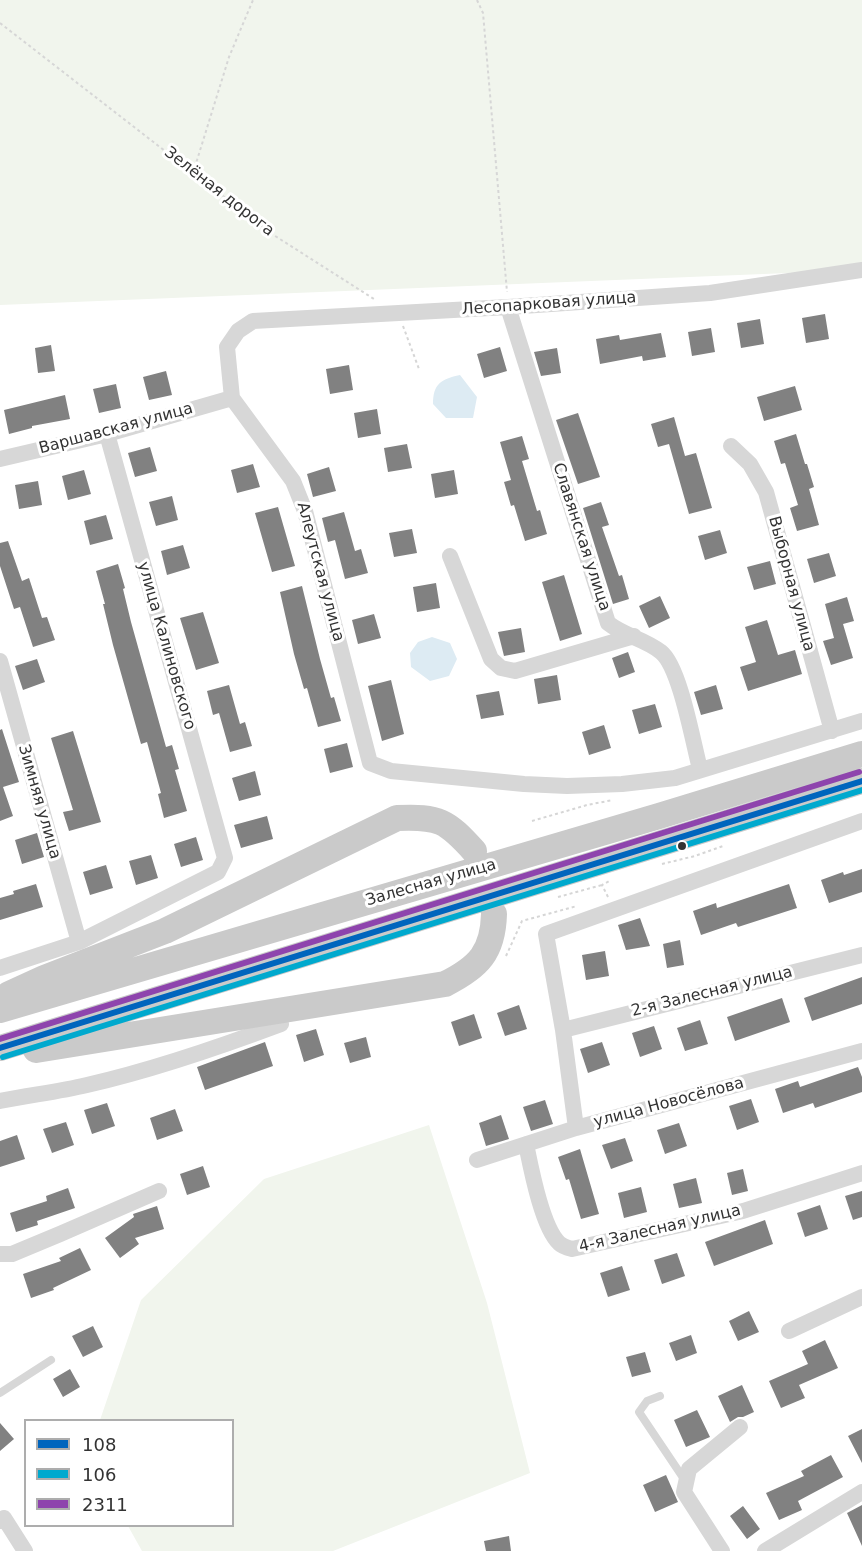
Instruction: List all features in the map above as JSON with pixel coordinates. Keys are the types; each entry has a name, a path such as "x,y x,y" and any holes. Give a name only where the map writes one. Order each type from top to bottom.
{"main road":[{"name":"Залесная улица","path":"0,1010 862,754"},
{"name":"Залесная улица","path":"0,1047 862,781"},
{"path":"0,998 44,978 165,931 397,818 423,817 453,828 474,851"},
{"path":"0,1056 445,984 465,974 482,958 493,934 494,914"}],"street":[{"name":"Лесопарковая улица","path":"232,398 227,347 238,331 253,321 398,314 710,293 862,270"},
{"name":"Славянская улица","path":"508,307 608,623 617,631 634,636 662,652 673,668 700,769"},
{"name":"Варшавская улица","path":"0,459 106,434 232,398"},
{"name":"Алеутская улица","path":"232,398 292,481 305,511 370,763 391,771 567,786 675,778 700,769"},
{"name":"улица Калиновского","path":"79,942 218,872 225,858 106,434"},
{"name":"Выборная улица","path":"731,446 750,464 766,492 832,731"},
{"path":"450,556 491,659 501,668 515,671 634,636"},
{"name":"Зимняя улица","path":"0,662 79,942"},
{"path":"700,769 862,721"},
{"path":"576,1128 563,1030 546,934 862,821"},
{"path":"0,968 79,942"},
{"name":"2-я Залесная улица","path":"563,1030 862,955"},
{"path":"0,1101 85,1086 193,1057 281,1024"},
{"name":"улица Новосёлова","path":"477,1160 576,1128 862,1051"},
{"name":"4-я Залесная улица","path":"526,1144 538,1196 548,1224 559,1243 572,1250 743,1211 862,1173"},
{"path":"0,1254 12,1254 159,1191"},
{"path":"789,1331 862,1297"},
{"path":"722,1551 684,1492 689,1469 740,1427"},
{"path":"765,1551 862,1492"},
{"path":"1,1517 26,1551"}],"lane":[{"path":"0,1393 51,1360"},
{"path":"660,1396 647,1401 639,1412 686,1482"}],"path":[{"path":"193,173 229,57 253,0"},
{"path":"477,0 483,13 508,307"},
{"name":"Зелёная дорога","path":"0,23 272,234 398,314"},
{"path":"398,314 419,369"},
{"path":"532,821 587,805"},
{"path":"657,866 695,856 729,843"},
{"path":"556,897 602,885 618,877"},
{"path":"602,885 608,897"},
{"path":"501,962 512,945 522,921 587,903"}],"shaded area":[{"path":"0,0 862,0 862,270 0,305"},
{"path":"460,375 477,397 473,418 446,418 433,404 433,397 439,384 448,378"},
{"path":"432,637 450,643 457,659 449,676 430,681 411,667 410,653 418,642"},
{"path":"429,1125 487,1303 530,1473 333,1551 142,1551 129,1527 234,1527 234,1419 100,1419 141,1300 264,1179"}],"building":[{"path":"825,314 829,339 806,343 802,318"},
{"path":"760,319 764,344 741,348 737,323"},
{"path":"711,328 715,352 692,356 688,332"},
{"path":"661,333 666,357 643,361 642,356 600,364 596,339 619,335 620,340"},
{"path":"51,345 55,371 38,373 35,348"},
{"path":"500,347 507,371 484,378 477,354"},
{"path":"557,348 561,373 541,376 534,352"},
{"path":"349,365 353,390 330,394 326,369"},
{"path":"166,371 172,395 149,400 143,377"},
{"path":"116,384 121,408 99,413 93,389"},
{"path":"795,386 802,410 764,421 757,397"},
{"path":"65,395 70,419 32,426 32,428 9,434 4,410"},
{"path":"377,409 381,434 358,438 354,413"},
{"path":"578,413 600,477 578,484 556,420"},
{"path":"674,417 685,456 696,453 712,508 689,514 669,444 658,447 651,424"},
{"path":"796,434 814,487 809,489 819,525 797,531 790,508 798,505 785,463 781,464 774,441"},
{"path":"522,436 529,459 522,461 537,511 540,510 547,534 525,541 504,482 511,480 500,442"},
{"path":"407,444 412,468 388,472 384,448"},
{"path":"150,447 157,471 135,477 128,453"},
{"path":"253,464 260,487 237,493 231,470"},
{"path":"329,467 336,491 313,497 307,474"},
{"path":"84,470 91,494 68,500 62,476"},
{"path":"454,470 458,494 435,498 431,474"},
{"path":"38,481 42,505 19,509 15,485"},
{"path":"172,496 178,520 156,526 149,502"},
{"path":"601,502 609,525 602,527 619,576 622,575 629,599 613,604 583,508"},
{"path":"278,507 295,566 272,572 255,513"},
{"path":"344,512 355,551 361,549 368,573 345,579 335,540 328,542 322,518"},
{"path":"106,515 113,539 90,545 84,521"},
{"path":"412,529 417,553 394,557 389,533"},
{"path":"720,530 727,553 705,560 698,536"},
{"path":"8,541 22,581 29,578 42,618 47,617 55,640 33,647 20,607 14,609 0,566 0,543"},
{"path":"183,545 190,568 167,575 161,551"},
{"path":"829,553 836,576 814,583 807,559"},
{"path":"770,561 776,584 754,590 747,567"},
{"path":"118,564 131,622 166,747 172,745 179,769 175,770 187,811 164,818 158,794 161,793 147,742 141,744 113,645 96,571"},
{"path":"564,575 582,634 560,641 542,582"},
{"path":"436,583 440,608 417,612 413,587"},
{"path":"302,586 331,698 334,697 341,721 318,727 294,654 280,592"},
{"path":"660,596 670,618 649,628 639,606"},
{"path":"847,597 854,621 843,624 853,658 831,665 823,641 834,638 825,604"},
{"path":"203,612 219,663 196,670 180,618"},
{"path":"374,614 381,638 358,644 352,620"},
{"path":"767,620 778,655 795,650 802,674 748,691 740,667 756,662 745,627"},
{"path":"521,628 525,652 504,656 498,632"},
{"path":"628,652 635,672 619,678 612,658"},
{"path":"37,659 45,682 23,690 15,666"},
{"path":"557,675 561,700 538,704 534,679"},
{"path":"391,680 404,734 382,741 368,686"},
{"path":"229,685 240,724 245,722 252,746 230,752 219,713 213,715 207,691"},
{"path":"716,685 723,709 701,715 694,692"},
{"path":"499,691 504,715 481,719 476,695"},
{"path":"655,704 662,727 639,734 632,710"},
{"path":"604,725 611,748 589,755 582,732"},
{"path":"2,729 19,782 3,787 13,816 0,821 0,730"},
{"path":"73,731 101,822 69,831 63,812 73,810 51,738"},
{"path":"347,743 353,767 330,773 324,749"},
{"path":"255,771 261,795 239,801 232,778"},
{"path":"267,816 273,839 241,848 234,825"},
{"path":"37,833 44,857 22,864 15,840"},
{"path":"196,837 203,860 181,867 174,844"},
{"path":"151,855 158,878 136,885 129,861"},
{"path":"106,865 113,888 90,895 83,872"},
{"path":"862,869 862,892 829,903 821,880 843,872 844,875"},
{"path":"36,884 43,907 0,920 0,898 14,894 13,891"},
{"path":"789,884 797,908 738,927 736,923 701,935 693,911 716,903 717,908"},
{"path":"640,918 650,946 626,950 618,925"},
{"path":"680,940 684,965 667,968 663,944"},
{"path":"605,951 609,976 586,980 582,955"},
{"path":"862,977 862,1004 812,1021 804,998"},
{"path":"782,998 790,1022 735,1041 727,1017"},
{"path":"519,1005 527,1029 505,1036 497,1013"},
{"path":"474,1014 482,1038 459,1046 451,1022"},
{"path":"700,1020 708,1044 685,1051 677,1028"},
{"path":"654,1026 662,1049 640,1057 632,1033"},
{"path":"316,1029 324,1055 304,1062 296,1035"},
{"path":"366,1037 371,1057 350,1063 344,1043"},
{"path":"265,1042 273,1066 205,1090 197,1067"},
{"path":"602,1042 610,1065 588,1073 580,1049"},
{"path":"858,1067 862,1077 862,1092 815,1108 813,1103 783,1113 775,1089 798,1081 800,1087"},
{"path":"751,1099 759,1122 737,1130 729,1106"},
{"path":"545,1100 553,1124 531,1131 523,1107"},
{"path":"107,1103 115,1126 92,1134 84,1110"},
{"path":"175,1109 183,1131 157,1140 150,1118"},
{"path":"501,1115 509,1139 486,1146 479,1123"},
{"path":"66,1122 74,1145 52,1153 43,1129"},
{"path":"679,1123 687,1146 665,1154 657,1130"},
{"path":"17,1135 25,1159 0,1167 0,1141"},
{"path":"625,1138 633,1161 611,1169 602,1145"},
{"path":"580,1149 599,1214 581,1219 569,1179 566,1180 558,1157"},
{"path":"203,1166 210,1187 187,1195 180,1174"},
{"path":"743,1169 748,1191 732,1195 727,1173"},
{"path":"696,1178 702,1203 679,1208 673,1184"},
{"path":"641,1187 647,1212 624,1218 618,1193"},
{"path":"68,1188 75,1208 37,1221 38,1225 16,1232 10,1213 47,1201 46,1196"},
{"path":"862,1191 862,1217 853,1220 845,1196"},
{"path":"820,1205 828,1229 805,1237 797,1213"},
{"path":"157,1206 164,1229 135,1238 139,1244 120,1258 105,1238 134,1217 133,1214"},
{"path":"765,1220 773,1244 714,1266 705,1242"},
{"path":"80,1248 91,1270 53,1288 54,1290 31,1298 23,1274 61,1261 59,1258"},
{"path":"677,1253 685,1276 662,1284 654,1260"},
{"path":"622,1266 630,1290 608,1297 600,1273"},
{"path":"749,1311 759,1332 738,1341 729,1321"},
{"path":"93,1326 103,1347 83,1357 72,1336"},
{"path":"691,1335 697,1353 676,1361 669,1343"},
{"path":"825,1340 838,1368 799,1385 805,1398 781,1408 769,1381 808,1364 802,1351"},
{"path":"645,1352 651,1372 632,1377 626,1357"},
{"path":"70,1369 80,1387 63,1397 53,1379"},
{"path":"742,1385 754,1412 730,1422 718,1396"},
{"path":"697,1410 710,1437 686,1447 674,1420"},
{"path":"0,1423 14,1439 0,1451"},
{"path":"862,1429 862,1463 848,1436"},
{"path":"831,1455 843,1477 798,1501 802,1510 779,1520 766,1493 804,1476 801,1471"},
{"path":"666,1475 678,1502 655,1512 643,1485"},
{"path":"862,1505 862,1546 847,1513"},
{"path":"743,1506 760,1529 747,1539 730,1516"},
{"path":"509,1536 511,1551 486,1551 484,1541"}],"transit line":[{"name":"2311","path":"0,1039 859,772"},
{"name":"108","path":"0,1048 862,781"},
{"name":"106","path":"3,1057 862,790"}]}
